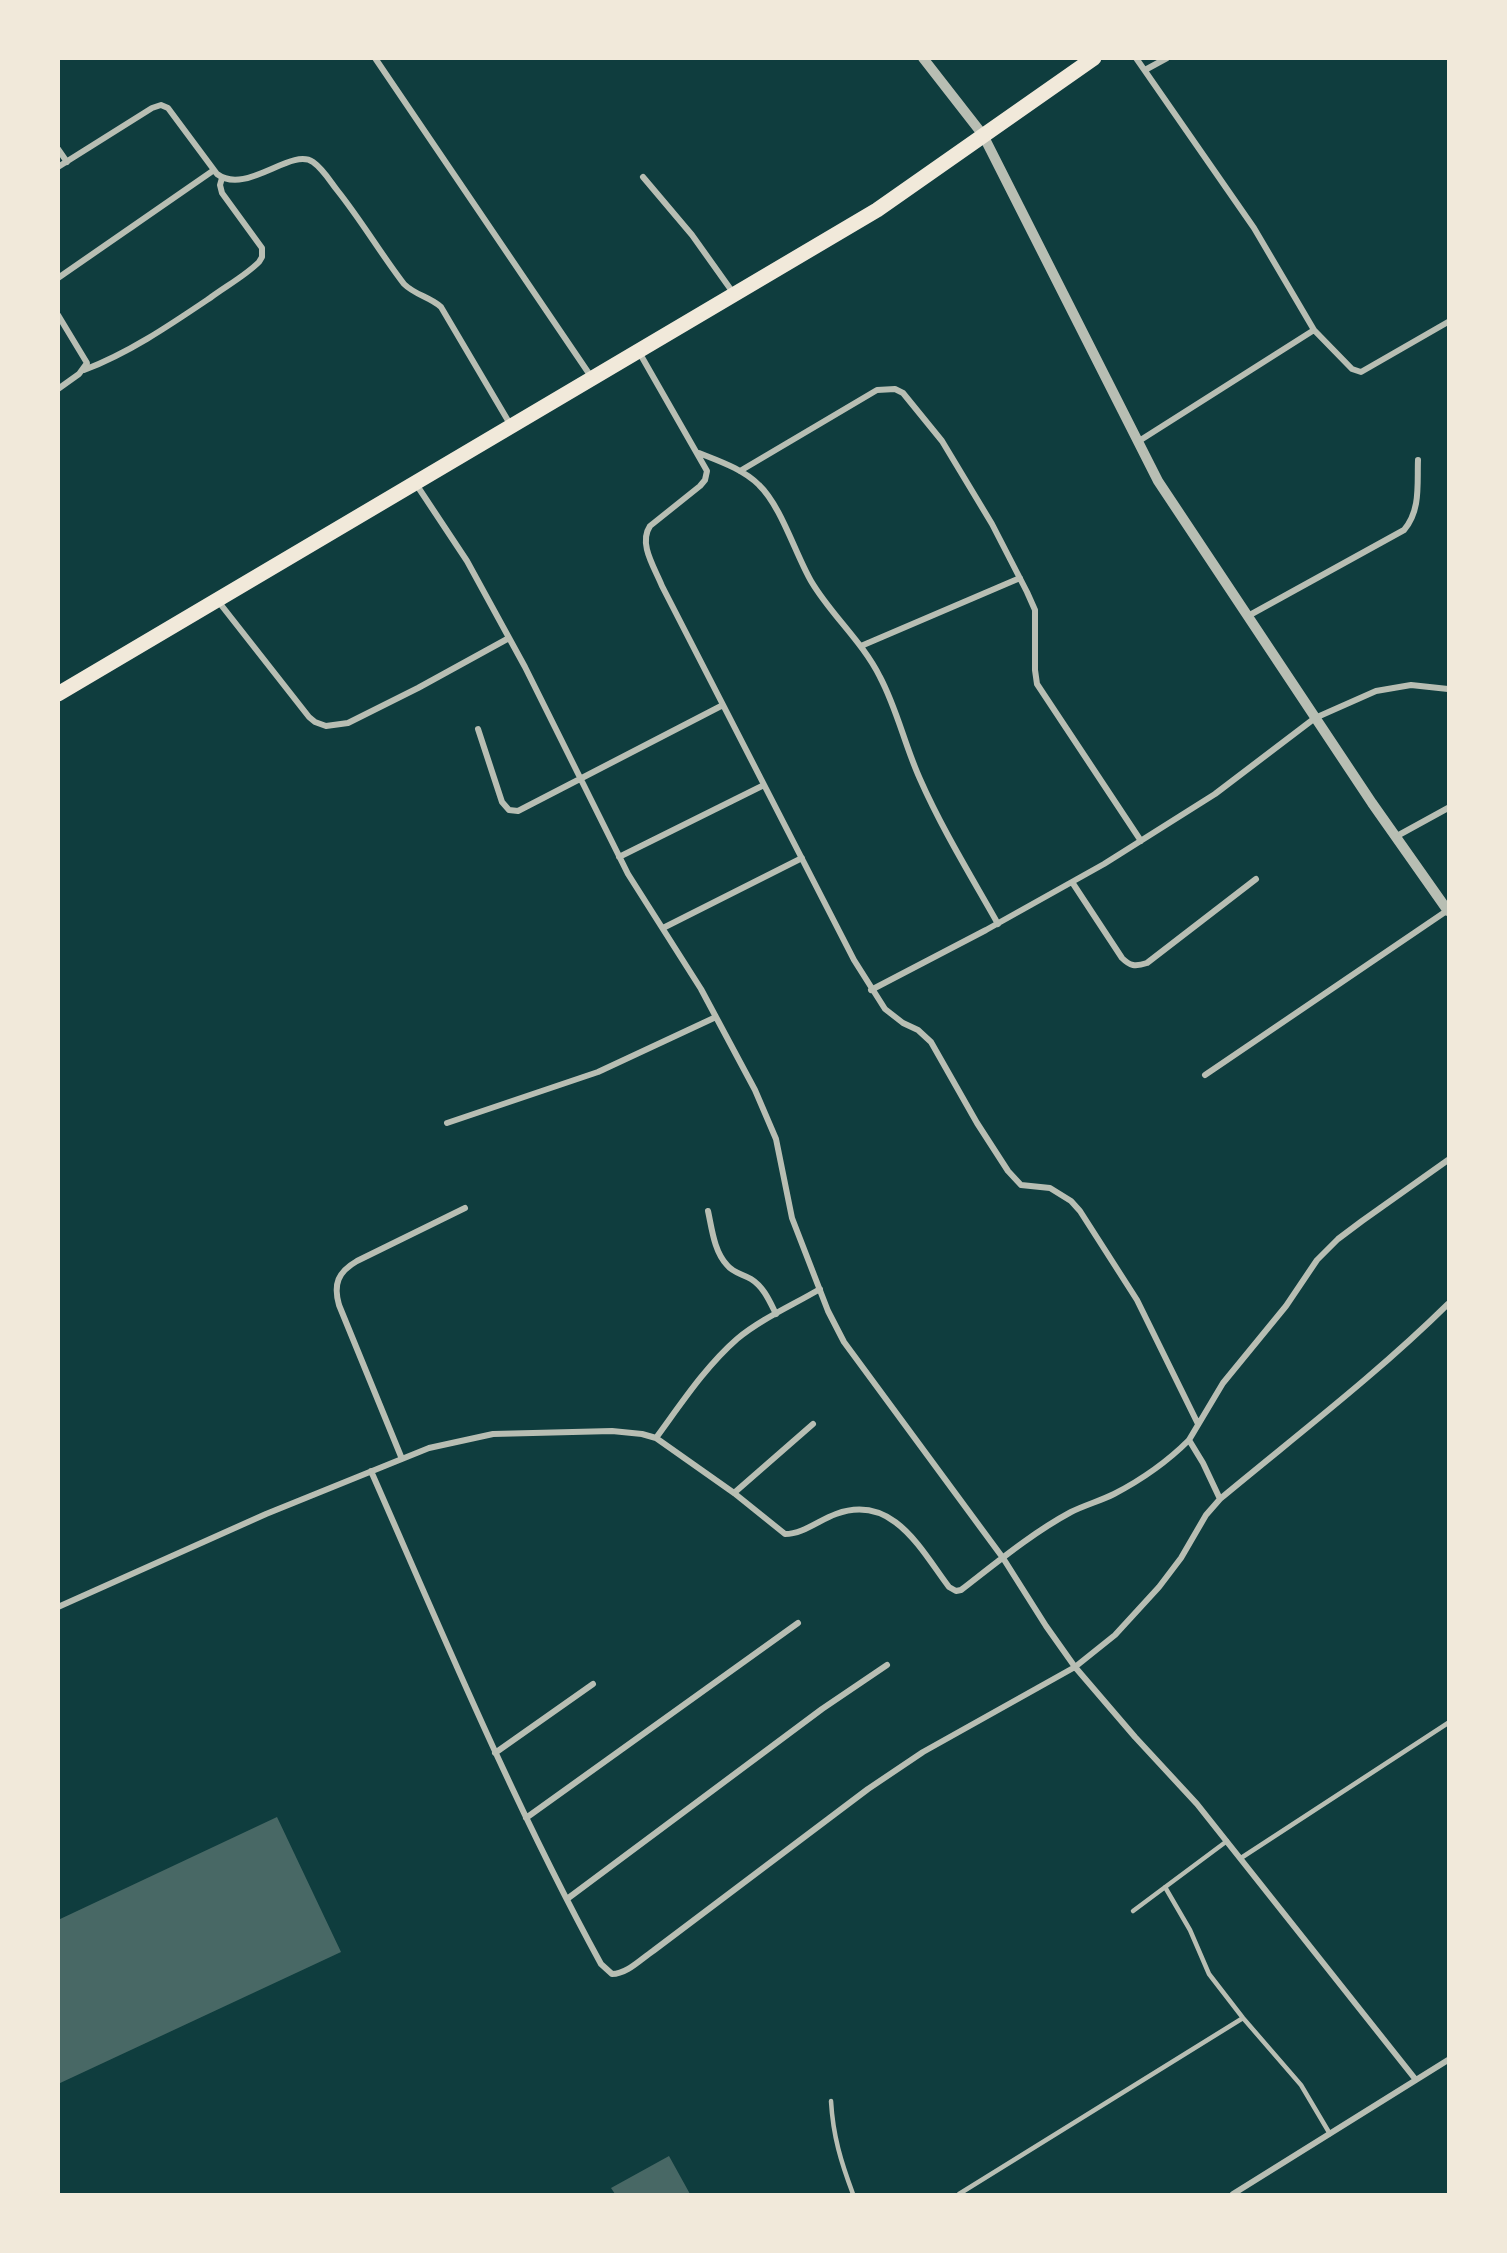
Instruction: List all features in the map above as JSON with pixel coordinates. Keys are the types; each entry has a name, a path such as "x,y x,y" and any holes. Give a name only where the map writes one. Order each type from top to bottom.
{"main road":[{"path":"58,694 877,210 1094,58"}],"street":[{"path":"375,58 592,379"},
{"path":"923,58 983,135 1158,481 1315,718 1448,911 1205,1075"},
{"path":"1136,58 1254,228 1314,330 1352,369 1361,372 1449,322"},
{"path":"1145,70 1167,58"},
{"path":"58,167 152,108 161,105 173,114 222,178 249,178 302,158 313,162 357,215 404,284 413,291 431,298 441,307 512,426"},
{"path":"58,149 67,162"},
{"path":"58,278 214,170"},
{"path":"643,177 692,235 734,295"},
{"path":"58,389 84,370 107,361 189,312 259,262 262,257 262,248 222,193 220,185 222,178"},
{"path":"58,315 85,358 87,363 84,370"},
{"path":"1139,441 1314,330"},
{"path":"639,351 706,471 705,480 693,493 650,526 645,533 646,546 662,586 802,858 879,1003 891,1015 918,1030 931,1041 976,1123 1008,1171 1021,1185 1050,1188 1060,1193 1080,1211 1137,1300 1198,1424"},
{"path":"740,471 877,390 895,389 910,400 942,441 992,524 1035,610 1037,684 1141,841"},
{"path":"698,453 740,471 760,485 767,494 801,563 822,599 861,646 881,677 919,779 998,924"},
{"path":"1248,616 1404,530 1417,507 1418,460"},
{"path":"415,484 467,561 509,638 628,874 701,989 755,1090 776,1140 792,1218 843,1342 1003,1558 1075,1667 1197,1804 1416,2080"},
{"path":"861,646 1020,578"},
{"path":"218,600 309,717 326,726 348,723 509,638"},
{"path":"872,990 998,924 1141,841 1215,794 1315,718 1376,691 1411,685 1449,689"},
{"path":"478,729 499,797 509,810 518,811 723,705"},
{"path":"620,857 764,785"},
{"path":"1396,836 1449,808"},
{"path":"663,928 802,858"},
{"path":"1072,882 1122,958 1129,965 1136,967 1147,963 1256,879"},
{"path":"447,1124 598,1072 716,1017"},
{"path":"58,1607 266,1514 429,1448 492,1434 612,1431 656,1438 734,1493 785,1534 795,1533 837,1513 871,1511 886,1515 899,1523 949,1587 956,1591 961,1590 1003,1558 1071,1512 1113,1494 1149,1474 1189,1440 1223,1383 1286,1306 1317,1260 1338,1239 1449,1160"},
{"path":"402,1459 339,1305 335,1288 337,1279 347,1267 357,1261 465,1209"},
{"path":"708,1211 715,1244 721,1257 728,1267 758,1285 766,1294 776,1314"},
{"path":"656,1438 722,1354 739,1338 820,1289"},
{"path":"371,1471 526,1818 604,1967 612,1974 621,1974 877,1783 950,1736 1075,1667 1115,1635 1160,1587 1181,1558 1206,1515 1220,1499 1355,1388 1449,1304"},
{"path":"734,1493 813,1424"},
{"path":"1189,1440 1220,1499"},
{"path":"526,1818 798,1623"},
{"path":"567,1899 812,1716 887,1665"},
{"path":"495,1753 593,1684"},
{"path":"1233,2194 1449,2060"}],"lane":[{"path":"1241,1858 1449,1723"},
{"path":"1133,1911 1227,1841"},
{"path":"1166,1887 1190,1930 1206,1968 1243,2018 1301,2085 1330,2134"},
{"path":"959,2194 1243,2018"},
{"path":"831,2101 833,2132 852,2194"}],"building":[{"path":"277,1817 341,1952 58,2084 58,1920"},
{"path":"669,2156 690,2194 615,2194 611,2188"}]}
